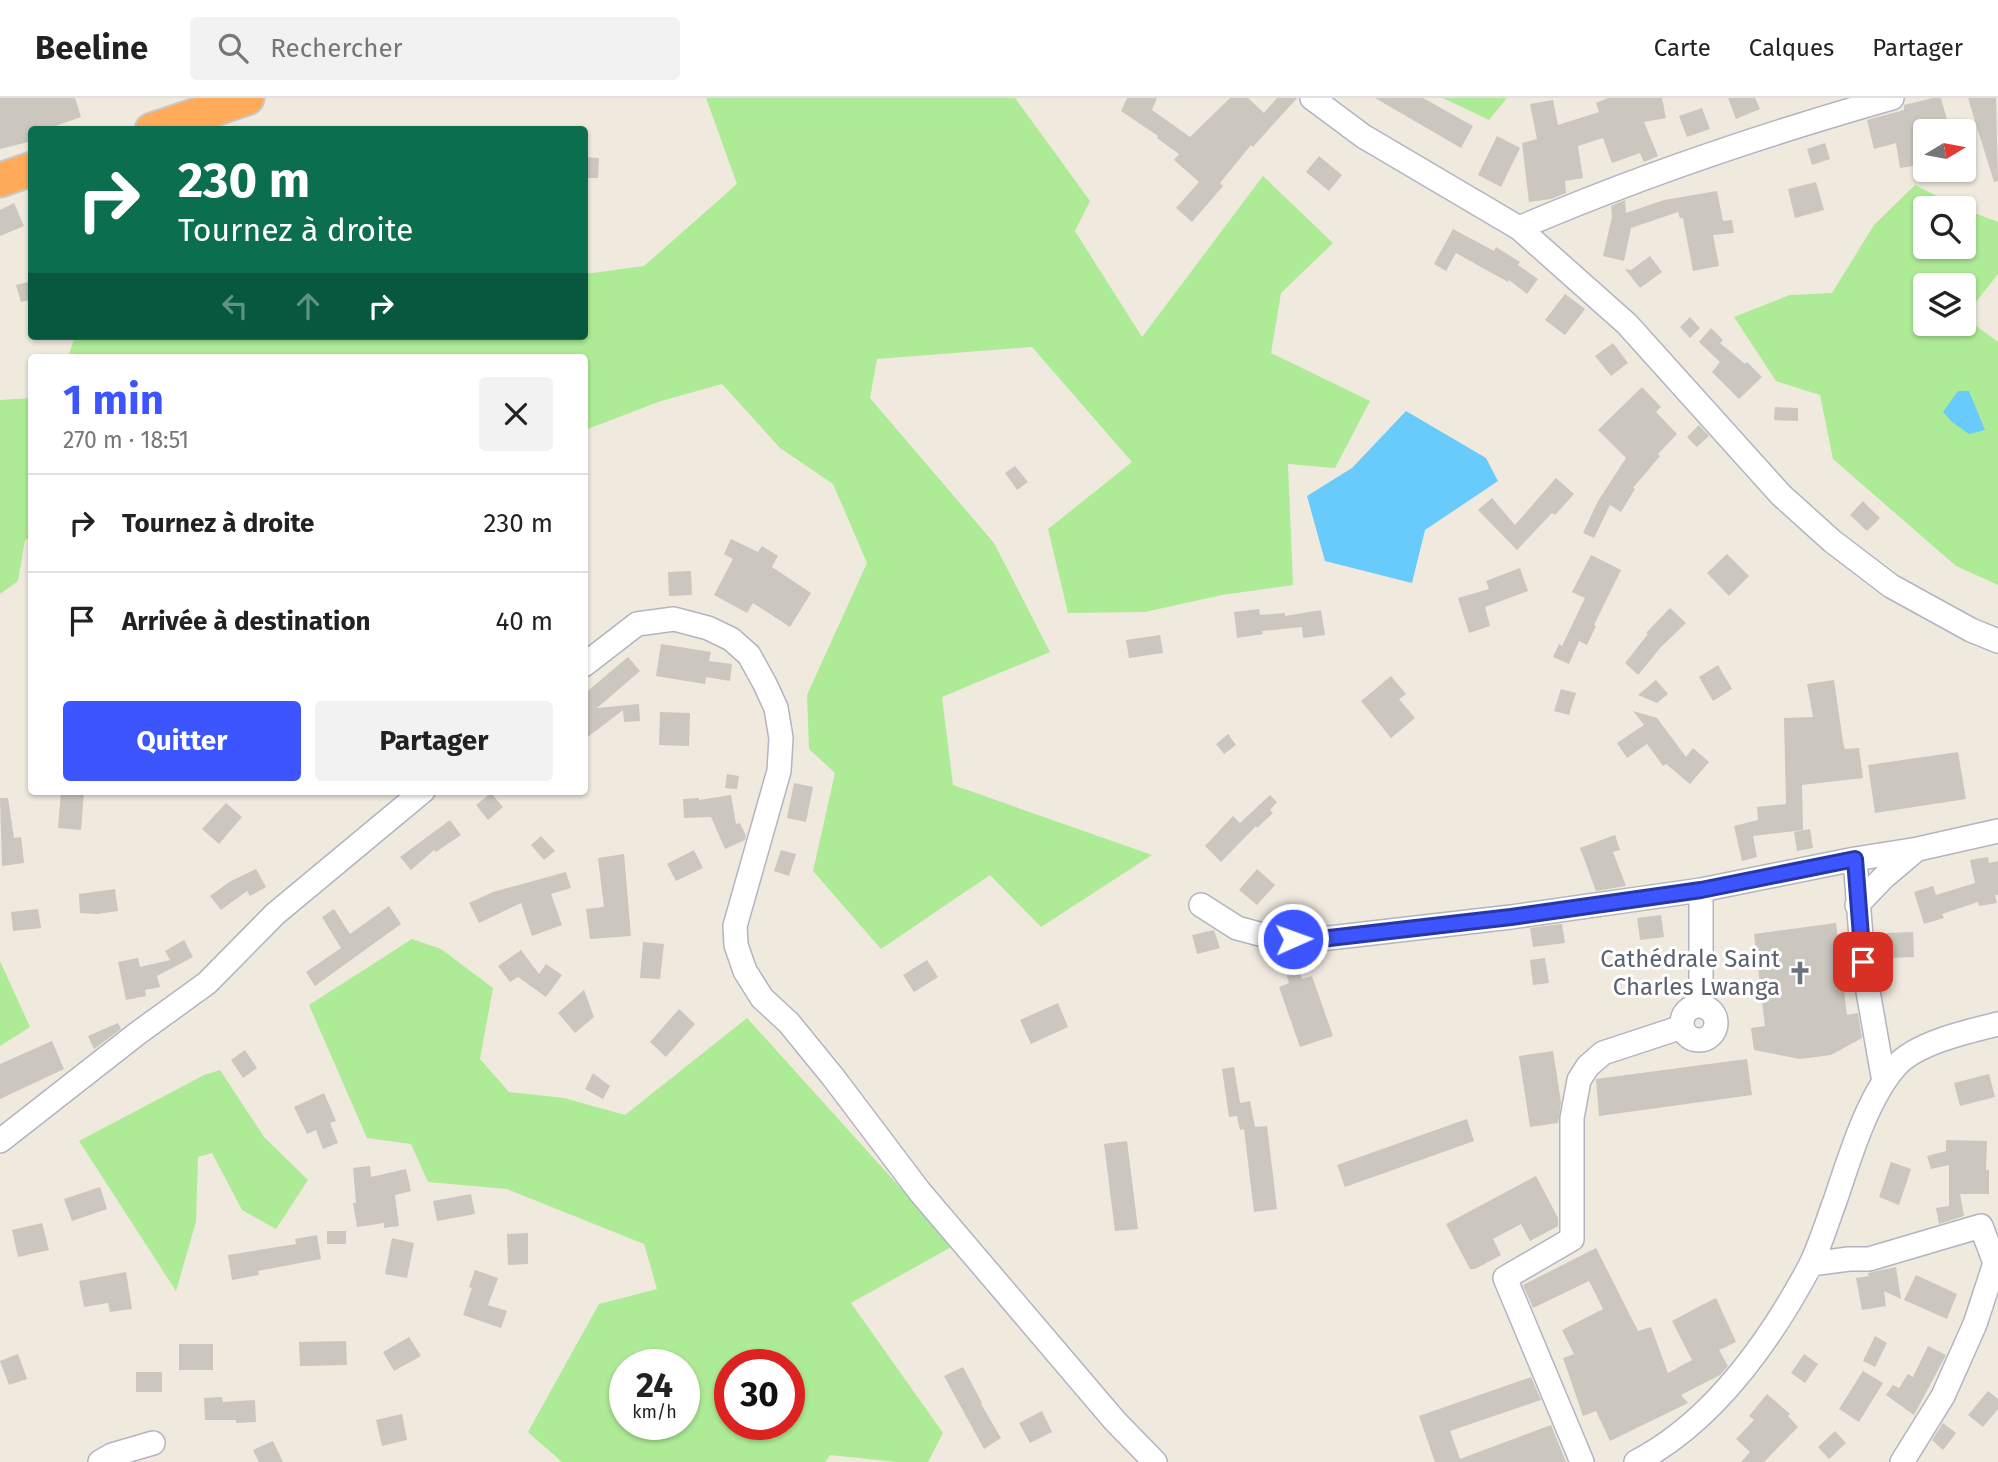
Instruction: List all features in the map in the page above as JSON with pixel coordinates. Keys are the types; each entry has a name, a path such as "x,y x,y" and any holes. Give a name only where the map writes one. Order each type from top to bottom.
{"highway":[{"path":"164,126 247,98"},
{"path":"0,180 28,170"}],"street":[{"path":"1312,98 1363,135 1519,228 1627,324 1781,495 1832,541 1891,586 1971,630 1998,641"},
{"path":"1519,228 1587,199 1794,126 1892,98"},
{"path":"588,662 637,624 674,619 708,628 731,639 748,655 776,708 781,738 779,771 735,926 736,945 745,971 762,998 789,1023 920,1192 1115,1421 1155,1462"},
{"path":"0,1141 138,1033 207,983 275,914 418,795"},
{"path":"1201,905 1237,928 1274,938 1312,940 1511,917 1701,890 1998,831"},
{"path":"1857,905 1891,870 1918,849"},
{"path":"1855,859 1863,962 1884,1082"},
{"path":"1582,1462 1505,1278 1572,1239 1572,1118 1579,1080 1588,1066 1603,1053 1682,1027 1684,1014 1688,1009 1701,1005 1701,890"},
{"path":"1636,1462 1684,1430 1743,1371 1775,1325 1811,1264 1861,1129 1884,1082 1897,1064 1912,1054 1970,1031 1998,1024"},
{"path":"1826,1224 1849,1259"},
{"path":"1811,1264 1869,1259 1981,1226 1995,1263 1975,1324 1943,1395 1902,1462"},
{"path":"100,1462 112,1455 153,1443"}],"green space":[{"path":"706,98 1015,98 1090,201 1075,231 1142,337 1263,176 1333,243 1281,293 1271,353 1370,401 1335,468 1288,464 1293,585 1222,595 1145,612 1068,613 1048,529 1132,462 1032,347 877,359 870,398 994,543 1050,652 942,697 953,785 1152,855 1041,927 990,875 881,949 813,871 835,773 809,749 807,695 867,563 833,484 780,448 722,384 661,401 588,429 588,354 69,354 74,340 588,340 588,274 644,266 737,184"},
{"path":"1443,98 1507,98 1489,120"},
{"path":"1915,185 1937,196 1913,196 1913,259 1976,259 1976,214 1998,222 1998,274 1976,302 1976,273 1913,273 1913,336 1976,336 1976,326 1998,342 1998,585 1956,566 1833,459 1820,395 1776,381 1734,317 1790,295 1832,293 1874,225"},
{"path":"28,398 28,538 25,540 18,581 0,594 0,400"},
{"path":"412,939 441,949 493,988 480,1059 509,1092 564,1098 625,1115 747,1018 953,1246 851,1303 943,1433 928,1462 897,1462 830,1455 825,1462 562,1462 528,1432 599,1304 657,1289 644,1244 507,1189 428,1182 411,1144 367,1138 309,1005"},
{"path":"0,961 30,1027 0,1046"},
{"path":"220,1070 264,1137 308,1180 276,1229 242,1210 212,1153 198,1157 196,1222 176,1291 79,1141 204,1075"}],"water":[{"path":"1958,391 1969,391 1985,430 1969,434 1943,412"},
{"path":"1406,411 1486,458 1498,481 1425,530 1412,583 1325,561 1307,496 1352,468"}],"building":[{"path":"0,98 75,98 81,117 55,126 28,126 28,142 0,149"},
{"path":"1127,98 1157,98 1152,110 1190,137 1230,98 1248,98 1264,113 1277,98 1297,98 1253,147 1251,145 1220,183 1223,186 1192,222 1176,208 1199,182 1174,160 1179,154 1121,111"},
{"path":"1375,98 1423,98 1473,126 1461,148"},
{"path":"1608,98 1662,98 1666,118 1644,122 1658,156 1644,162 1640,153 1612,163 1603,138 1578,146 1583,178 1565,181 1566,193 1551,199 1529,202 1522,143 1537,139 1530,104 1553,100 1558,125 1599,112 1596,103"},
{"path":"1728,98 1755,98 1760,109 1736,119"},
{"path":"1941,98 1947,119 1913,119 1913,166 1900,168 1896,143 1874,149 1867,120 1904,110 1904,105"},
{"path":"1968,98 1996,98 1998,181 1994,182"},
{"path":"1702,108 1710,129 1687,137 1679,116"},
{"path":"1497,136 1520,148 1501,187 1478,175"},
{"path":"1825,143 1830,159 1812,165 1807,149"},
{"path":"1319,156 1342,175 1329,191 1306,172"},
{"path":"588,157 599,158 598,178 588,178"},
{"path":"1816,182 1824,210 1795,218 1788,189"},
{"path":"1717,191 1723,221 1732,220 1734,233 1713,235 1719,266 1693,271 1683,218 1680,218 1678,212 1631,228 1624,261 1603,256 1612,217 1611,206 1625,200 1626,213 1664,200"},
{"path":"14,203 24,226 0,236 0,210"},
{"path":"1453,229 1494,251 1496,247 1520,262 1518,265 1538,279 1527,294 1509,280 1508,282 1456,253 1446,271 1434,264"},
{"path":"1650,256 1662,272 1640,288 1625,269 1631,270"},
{"path":"28,282 28,300 21,302 16,285"},
{"path":"1565,294 1585,309 1565,335 1545,320"},
{"path":"1690,317 1700,328 1690,338 1680,327"},
{"path":"1711,328 1723,340 1720,343 1745,364 1747,362 1762,377 1739,399 1712,372 1720,362 1699,342"},
{"path":"1613,343 1628,363 1611,376 1595,356"},
{"path":"1642,387 1661,407 1656,412 1677,434 1633,488 1635,489 1621,512 1610,505 1594,538 1583,533 1598,501 1626,458 1598,430"},
{"path":"1775,407 1798,408 1798,421 1774,420"},
{"path":"1699,425 1709,436 1697,447 1687,437"},
{"path":"1015,466 1028,482 1017,490 1005,473"},
{"path":"1556,478 1574,494 1517,550 1478,510 1492,498 1515,525"},
{"path":"1863,501 1880,518 1867,531 1850,515"},
{"path":"731,539 758,552 762,546 778,556 772,567 811,593 790,627 753,603 747,613 714,595 733,559 724,554"},
{"path":"1727,554 1749,576 1729,596 1707,573"},
{"path":"1591,555 1621,570 1587,645 1579,641 1569,664 1553,657 1559,644 1562,646 1585,598 1572,592"},
{"path":"1520,568 1528,591 1485,607 1490,626 1469,633 1458,598 1489,589 1486,581"},
{"path":"691,571 692,595 669,596 668,572"},
{"path":"1670,608 1686,623 1638,675 1625,663 1648,634 1646,633"},
{"path":"1259,609 1260,615 1285,613 1285,616 1321,610 1325,635 1303,638 1302,627 1262,631 1263,634 1237,638 1234,612"},
{"path":"1160,635 1163,653 1129,658 1126,640"},
{"path":"661,644 711,652 709,661 732,664 730,681 706,677 705,684 656,676"},
{"path":"628,657 640,671 597,708 639,704 640,721 624,722 623,710 588,737 588,691"},
{"path":"1718,665 1732,689 1713,701 1699,677"},
{"path":"1391,676 1406,694 1399,699 1415,718 1391,738 1361,701"},
{"path":"1656,680 1668,694 1657,703 1638,695"},
{"path":"1834,680 1845,749 1859,748 1863,778 1802,785 1803,830 1753,836 1757,857 1742,861 1734,826 1758,820 1757,807 1786,804 1784,718 1813,717 1807,684"},
{"path":"1561,689 1576,693 1569,715 1554,711"},
{"path":"1633,711 1657,718 1686,757 1693,748 1709,762 1690,784 1666,764 1663,766 1647,744 1627,758 1617,743 1644,725"},
{"path":"660,712 690,713 689,746 659,745"},
{"path":"1228,734 1236,745 1224,754 1216,744"},
{"path":"1958,752 1966,799 1875,813 1868,765"},
{"path":"727,774 739,776 737,789 725,788"},
{"path":"794,783 813,787 806,822 787,818"},
{"path":"61,795 84,795 81,830 58,828"},
{"path":"488,795 493,795 503,807 488,820 476,805"},
{"path":"731,795 736,824 740,823 746,836 745,840 725,849 711,817 684,818 683,799 699,800"},
{"path":"1270,795 1277,802 1270,810 1273,813 1257,828 1256,826 1221,862 1205,846 1233,816 1240,823"},
{"path":"0,798 8,798 14,838 21,837 24,863 2,866"},
{"path":"226,803 242,817 219,844 202,829"},
{"path":"450,820 461,835 436,852 434,850 411,870 400,857"},
{"path":"1810,829 1813,848 1797,851 1794,832"},
{"path":"1615,835 1620,850 1613,852 1626,886 1596,891 1580,848"},
{"path":"541,836 555,851 544,860 531,845"},
{"path":"694,850 703,868 676,881 667,864"},
{"path":"781,850 796,854 789,876 774,871"},
{"path":"624,854 631,936 590,939 586,909 604,907 598,858"},
{"path":"1988,857 1989,863 1998,861 1998,895 1995,895 1997,903 1979,906 1978,902 1942,914 1944,918 1924,924 1914,892 1933,886 1936,895 1975,883 1970,860"},
{"path":"256,869 266,887 250,896 247,891 221,910 210,896 231,881"},
{"path":"1257,869 1275,885 1257,905 1239,890"},
{"path":"566,872 571,888 551,894 562,925 532,936 521,903 479,923 469,903 493,892"},
{"path":"115,889 118,911 80,913 79,894"},
{"path":"389,906 401,924 315,986 306,972 341,948 322,917 334,909 350,934"},
{"path":"38,909 41,928 13,931 11,912"},
{"path":"1661,915 1664,937 1640,940 1637,918"},
{"name":"Cathédrale Saint Charles Lwanga","path":"1836,923 1847,1015 1858,1013 1862,1038 1831,1055 1800,1059 1754,1050 1751,1028 1765,1026 1754,934"},
{"path":"1562,924 1565,943 1533,947 1530,928"},
{"path":"1214,930 1220,948 1197,954 1192,935"},
{"path":"1913,932 1914,957 1886,958 1886,933"},
{"path":"184,940 193,957 157,976 160,987 145,990 146,996 126,1000 118,962 138,958 140,967 170,960 165,951"},
{"path":"643,942 664,944 660,979 640,978"},
{"path":"521,950 539,974 546,964 562,975 546,997 518,977 510,982 498,966"},
{"path":"1295,957 1302,979 1312,976 1333,1036 1300,1047 1279,987 1289,983 1282,961"},
{"path":"1545,958 1549,983 1533,985 1530,960"},
{"path":"927,960 938,977 914,992 903,975"},
{"path":"584,990 594,1017 575,1033 558,1013"},
{"path":"1058,1003 1068,1027 1031,1044 1020,1020"},
{"path":"679,1009 695,1024 666,1057 650,1042"},
{"path":"118,1023 121,1029 94,1049 88,1036"},
{"path":"52,1041 64,1069 0,1099 0,1064"},
{"path":"245,1050 257,1068 243,1078 231,1060"},
{"path":"1553,1051 1561,1102 1558,1123 1530,1127 1519,1056"},
{"path":"1747,1059 1752,1095 1599,1116 1596,1079"},
{"path":"1234,1067 1240,1103 1250,1101 1255,1127 1267,1126 1277,1209 1254,1212 1244,1129 1240,1130 1237,1116 1229,1117 1222,1069"},
{"path":"593,1073 610,1086 603,1099 585,1089"},
{"path":"1989,1074 1995,1097 1960,1106 1954,1083"},
{"path":"324,1093 336,1121 330,1123 338,1143 323,1149 316,1130 307,1134 294,1107"},
{"path":"1467,1119 1474,1141 1345,1187 1337,1165"},
{"path":"1946,1140 1987,1141 1989,1194 1960,1194 1964,1216 1939,1224 1936,1208 1949,1206 1949,1165 1931,1169 1927,1156 1946,1151"},
{"path":"1127,1141 1138,1229 1115,1231 1104,1144"},
{"path":"1891,1162 1911,1169 1899,1205 1879,1197"},
{"path":"370,1166 371,1177 406,1169 411,1191 395,1195 399,1226 384,1228 384,1223 357,1227 353,1203 356,1203 353,1168"},
{"path":"1536,1176 1558,1218 1558,1226 1530,1241 1521,1224 1493,1239 1501,1255 1470,1269 1446,1224"},
{"path":"100,1187 107,1209 72,1221 64,1199"},
{"path":"471,1194 475,1214 437,1221 433,1201"},
{"path":"42,1223 49,1250 18,1257 12,1230"},
{"path":"327,1231 346,1231 346,1244 327,1244"},
{"path":"528,1233 528,1264 508,1265 507,1234"},
{"path":"317,1235 321,1259 258,1271 259,1275 232,1280 228,1255 296,1244 295,1239"},
{"path":"392,1238 414,1243 407,1278 385,1274"},
{"path":"1596,1248 1638,1331 1651,1327 1668,1373 1692,1360 1672,1321 1716,1298 1736,1342 1719,1350 1728,1366 1720,1375 1681,1395 1688,1403 1610,1441 1596,1411 1583,1416 1563,1358 1574,1354 1562,1330 1603,1309 1589,1281 1533,1308 1523,1285"},
{"path":"1896,1267 1901,1299 1884,1291 1886,1306 1862,1310 1856,1278"},
{"path":"475,1270 498,1278 488,1305 507,1311 501,1328 463,1315"},
{"path":"126,1272 132,1309 110,1312 108,1303 84,1307 79,1281"},
{"path":"1916,1275 1957,1294 1947,1319 1904,1300"},
{"path":"1875,1336 1887,1343 1875,1367 1863,1361"},
{"path":"409,1337 421,1356 394,1371 383,1352"},
{"path":"346,1341 347,1365 300,1366 299,1342"},
{"path":"179,1344 213,1344 213,1370 179,1370"},
{"path":"1928,1346 1946,1355 1914,1415 1886,1395 1893,1385 1899,1388 1908,1374 1913,1377"},
{"path":"18,1354 27,1379 9,1385 0,1361"},
{"path":"1804,1354 1818,1364 1805,1383 1791,1373"},
{"path":"963,1367 1001,1438 984,1449 944,1376"},
{"path":"1863,1371 1883,1383 1859,1422 1839,1409"},
{"path":"136,1372 162,1372 162,1392 136,1392"},
{"path":"1531,1377 1541,1400 1450,1431 1460,1459 1551,1425 1566,1462 1435,1462 1419,1416"},
{"path":"1988,1391 1998,1399 1998,1409 1983,1427 1968,1415"},
{"path":"1767,1394 1790,1414 1788,1416 1798,1427 1764,1462 1741,1462 1750,1452 1736,1439 1754,1420 1749,1416"},
{"path":"222,1397 223,1402 255,1400 256,1422 205,1420 204,1398"},
{"path":"1042,1411 1052,1432 1030,1443 1019,1423"},
{"path":"402,1414 407,1440 382,1446 376,1420"},
{"path":"1943,1423 1956,1433 1943,1450 1932,1440"},
{"path":"1835,1431 1846,1443 1829,1459 1818,1447"},
{"path":"273,1441 283,1462 259,1462 253,1450"}],"place":[{"name":"Cathédrale Saint Charles Lwanga","path":"1800,973"}],"route":[{"path":"1293,939 1312,940 1511,917 1701,890 1855,859 1863,962"}]}
